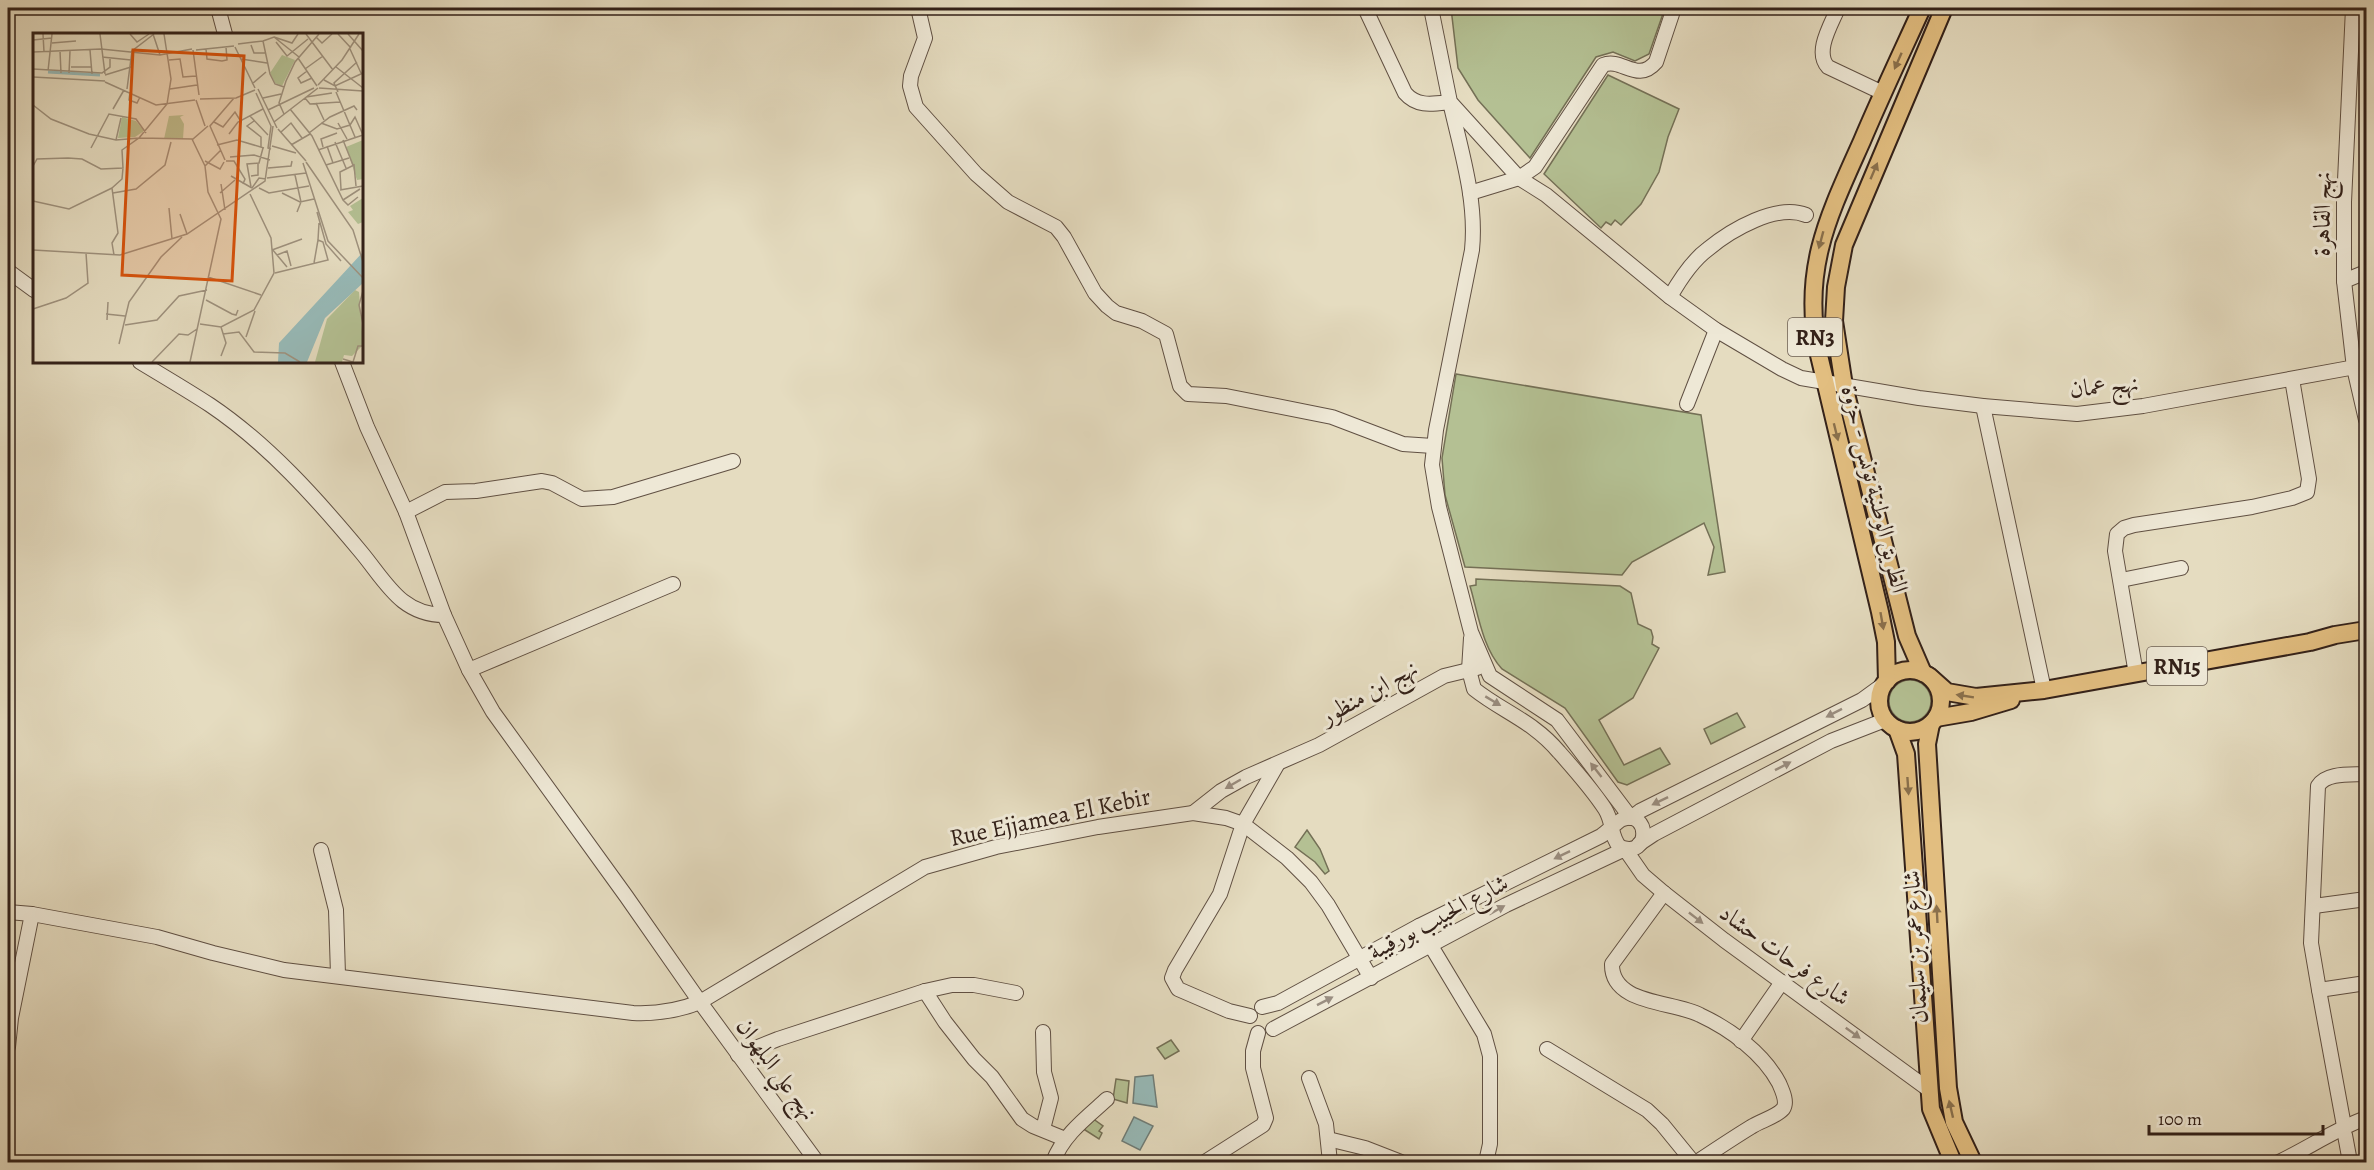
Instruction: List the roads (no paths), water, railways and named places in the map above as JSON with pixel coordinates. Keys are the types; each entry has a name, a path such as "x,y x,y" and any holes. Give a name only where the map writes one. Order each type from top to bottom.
{"main road":[{"name":"الطريق الوطنية تونس - حزوة","path":"1885,682 1886,642 1880,612 1824,383 1812,322 1815,265 1821,237 1835,202 1922,8"},
{"name":"الطريق الوطنية تونس - حزوة","path":"1926,674 1907,636 1844,386 1834,321 1836,287 1844,245 1944,8"},
{"name":"RN15","path":"1926,674 1947,692 1967,697 2044,690 2367,630"},
{"name":"RN15","path":"2310,642 2367,639"},
{"path":"1908,670 1926,674 1935,682 1941,696 1940,711 1934,721 1914,732 1891,725 1879,702 1885,682 1900,672 1908,670"},
{"name":"RN15","path":"1934,721 1993,707 2044,690"},
{"name":"شارع عمر بن سليمان","path":"1934,721 1927,744 1948,1088 1954,1122 1973,1162"},
{"name":"شارع عمر بن سليمان","path":"1891,725 1906,754 1928,1089 1937,1129 1953,1162"}],"street":[{"path":"218,8 225,33"},
{"path":"918,8 925,38 911,76 910,86 916,107 976,174 1008,202 1050,223 1060,231 1095,293 1107,306 1116,313 1142,321 1166,334 1180,386 1185,392 1193,395 1226,396 1332,417 1403,444 1433,446"},
{"path":"1365,8 1405,93 1411,100 1426,104 1450,102"},
{"path":"1431,8 1470,194 1474,224 1472,250 1433,446 1432,465 1439,507 1471,632 1485,667 1490,675 1557,720 1630,818 1642,826 1644,836 1640,844"},
{"path":"1470,194 1519,178 1535,166 1603,65 1612,63 1640,71 1652,67 1656,62 1674,8"},
{"path":"1838,8 1821,53 1823,62 1828,67 1883,93"},
{"name":"نهج القاهرة","path":"2353,8 2344,281 2367,420"},
{"name":"نهج عمان","path":"1450,102 1519,178 1546,195 1670,297 1716,330 1801,378 1983,406 2058,413 2095,413 2360,367"},
{"path":"1670,297 1706,250 1729,233 1752,221 1785,211 1796,211 1806,215"},
{"path":"8,271 33,289"},
{"path":"2344,281 2367,272"},
{"path":"1687,404 1716,330"},
{"path":"142,363 211,406 276,459 341,528 401,600 424,614 444,615"},
{"name":"نهج علي البلهوان","path":"342,363 367,427 406,512 444,615 469,670 520,752 613,877 700,1002 817,1162"},
{"path":"2136,674 2115,542 2117,534 2124,528 2208,512 2252,507 2292,498 2307,492 2309,479 2292,379"},
{"path":"1983,406 2044,690"},
{"path":"406,512 445,492 476,491 542,481 552,483 582,499 613,497 733,461"},
{"path":"2121,580 2181,568"},
{"path":"469,670 673,584"},
{"path":"1471,632 1469,670 1474,689 1531,724 1559,751 1606,810 1614,828"},
{"name":"نهج ابن منظور","path":"1193,813 1221,791 1246,777 1277,765 1367,720 1444,676 1485,667"},
{"path":"1885,682 1862,700 1630,818 1621,819 1614,828 1616,843 1625,849 1630,849 1700,808 1831,741 1891,725"},
{"path":"1747,759 1757,779"},
{"path":"1250,1016 1229,1011 1178,989 1172,978 1175,969 1220,894 1244,824 1277,765"},
{"path":"2350,1162 2311,943 2318,786 2330,777 2367,774"},
{"path":"1689,787 1700,808"},
{"name":"Rue Ejjamea El Kebir","path":"8,912 32,914 157,937 284,970 633,1013 673,1011 700,1002 925,867 996,847 1098,827 1193,813 1226,818 1244,824 1287,858 1311,882 1328,905 1371,978"},
{"name":"شارع الحبيب بورقيبة","path":"1262,1007 1278,1003 1419,926 1614,828"},
{"name":"شارع الحبيب بورقيبة","path":"1273,1029 1506,905 1625,849"},
{"name":"شارع فرحات حشاد","path":"1625,849 1643,875 1664,893 1928,1089"},
{"path":"321,850 336,910 338,975"},
{"path":"1547,1049 1647,1110 1695,1162 1784,1108 1782,1090 1775,1076 1764,1060 1741,1041 1699,1014 1643,1000 1628,992 1614,977 1612,964 1664,893"},
{"path":"2314,906 2367,899"},
{"path":"8,1047 11,1018 32,914"},
{"path":"1419,926 1484,1034 1491,1056 1490,1144 1486,1162"},
{"path":"1741,1041 1782,982"},
{"path":"2319,990 2367,983"},
{"path":"738,1055 778,1039 925,991 962,984 1016,993"},
{"path":"925,991 945,1022 974,1059 992,1077 1022,1119 1065,1139"},
{"path":"1262,1007 1270,1009 1276,1016 1273,1029 1267,1033 1258,1033 1252,1028 1250,1016 1262,1007"},
{"path":"1043,1032 1044,1072 1051,1098 1043,1129"},
{"path":"1205,1162 1263,1125 1266,1118 1253,1068 1253,1052 1258,1033"},
{"path":"1309,1078 1326,1124 1330,1162"},
{"path":"1053,1162 1065,1139 1107,1099"},
{"path":"2279,1162 2367,1118"},
{"path":"2344,1131 2367,1128"},
{"path":"1328,1139 1401,1162"}],"water":[{"path":"1153,1075 1157,1107 1133,1103 1135,1077"},
{"path":"1134,1117 1153,1126 1140,1150 1122,1141"}]}
